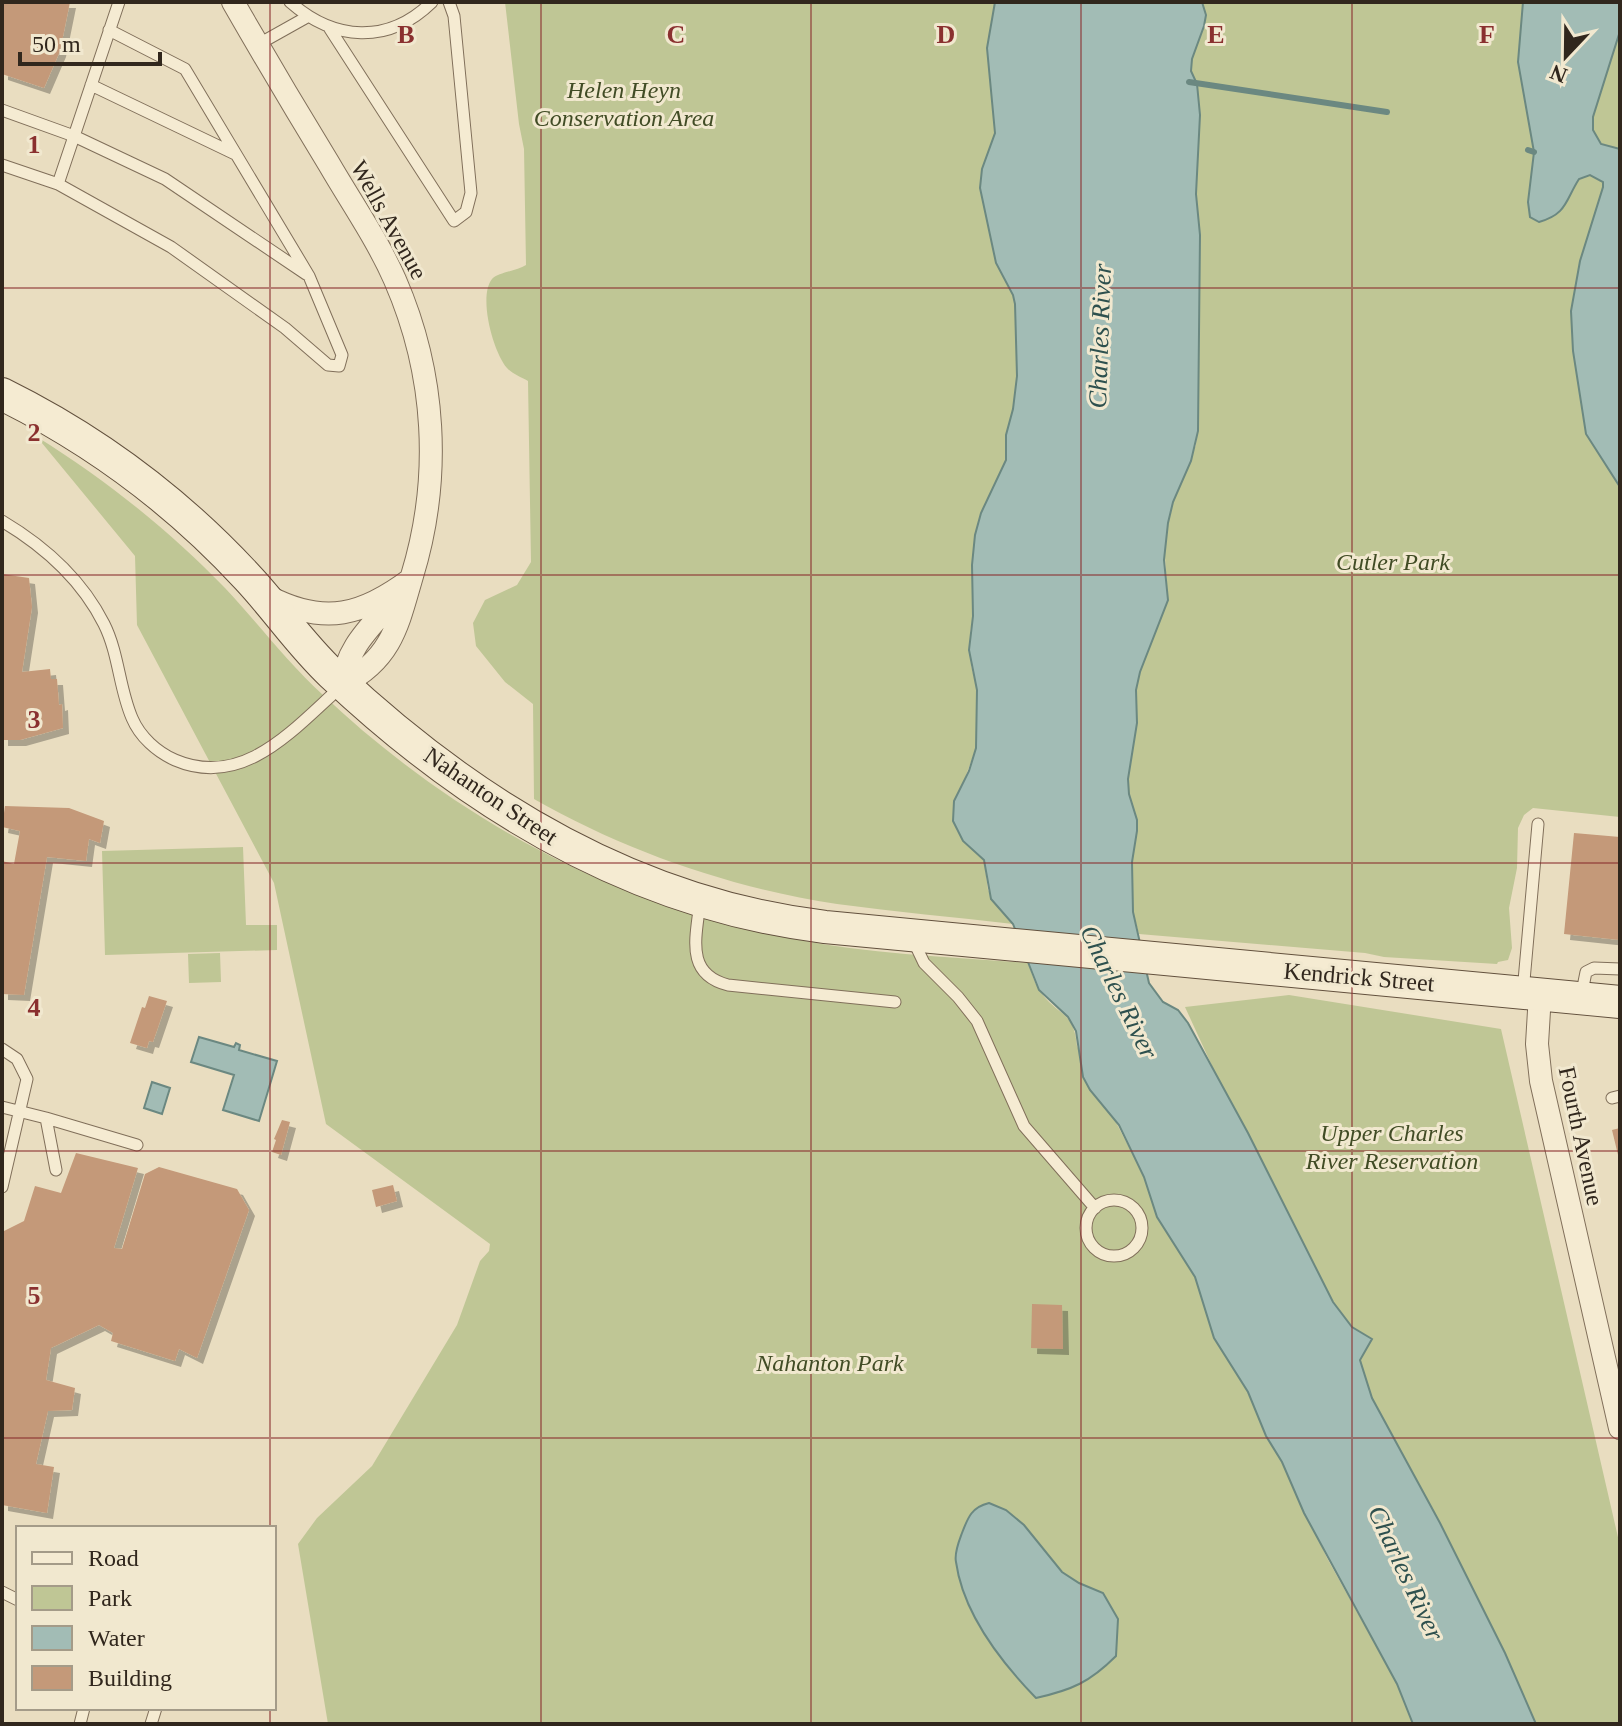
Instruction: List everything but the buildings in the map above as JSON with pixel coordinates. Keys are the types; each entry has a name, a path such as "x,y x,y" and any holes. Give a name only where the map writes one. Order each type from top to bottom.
{"main road":[{"name":"Nahanton Street","path":"2,394 80,437 141,480 196,527 261,592 309,650 343,684 430,757 530,825 609,868 700,902 800,924 1098,952"},
{"name":"Kendrick Street","path":"1098,952 1620,1002"}],"street":[{"name":"Wells Avenue","path":"233,2 383,256 416,339 428,397 431,463 425,530 411,579 350,652 343,684"},
{"path":"261,592 293,607 334,614 370,606 411,579"},
{"name":"Fourth Avenue","path":"1532,993 1538,1070 1620,1428"}],"lane":[{"path":"58,184 119,2"},
{"path":"290,2 307,17 330,29 359,33 385,30 409,21 432,2"},
{"path":"330,29 454,221 466,212 471,193 454,16 449,2"},
{"path":"257,45 307,17"},
{"path":"2,165 58,184 171,247 285,328 328,365 339,366 342,355 309,276 185,69 109,30"},
{"path":"91,85 236,155"},
{"path":"2,110 74,136 165,179 309,276"},
{"path":"2,521 41,548 84,592 108,633 132,718 146,740 167,756 184,763 213,767 245,762 275,745 343,684"},
{"path":"1532,993 1538,824"},
{"path":"700,902 696,945 698,960 704,974 714,981 895,1002"},
{"path":"912,936 924,963 977,1021 1024,1126 1095,1208"},
{"path":"1580,998 1586,972 1599,967 1620,969"},
{"path":"2,1049 17,1059 27,1079 4,1167 2,1187"},
{"path":"2,1107 137,1145"},
{"path":"46,1118 56,1170"},
{"path":"1120,1200 1135,1209 1143,1225 1134,1249 1113,1256 1096,1250 1087,1234 1086,1225 1095,1208 1102,1203 1120,1200"}],"green space":[{"name":"Helen Heyn Conservation Area","path":"505,2 995,2 987,48 995,133 982,169 980,188 996,263 1015,304 1017,376 1006,435 1006,460 981,513 975,535 970,633 971,665 977,690 976,748 953,811 957,831 984,860 988,890 1013,924 837,904 758,888 643,851 534,799 533,704 505,682 476,646 473,623 485,600 517,585 531,562 528,381 511,372 502,360 492,337 486,298 492,279 526,265 524,149"},
{"name":"Cutler Park","path":"1202,2 1620,2 1620,817 1533,808 1524,815 1518,828 1517,868 1509,908 1512,948 1508,960 1497,964 1384,957 1139,934 1133,912 1132,862 1137,831 1128,779 1137,723 1136,690 1168,600 1164,543 1173,502 1196,445 1200,235 1196,194 1200,115 1197,84 1191,71 1206,15"},
{"name":"Nahanton Park","path":"37,437 112,488 182,546 225,588 310,682 374,740 427,781 541,851 601,880 728,924 852,948 1028,963 1040,991 1073,1027 1077,1046 1144,1177 1157,1217 1195,1277 1227,1359 1248,1392 1266,1436 1282,1462 1327,1558 1397,1684 1413,1724 328,1724 298,1544 317,1518 372,1466 457,1325 480,1261 489,1251 490,1244 326,1124 274,883 137,625 135,556"},
{"path":"243,847 246,925 277,925 277,950 105,955 102,851"},
{"path":"220,953 221,982 189,983 188,954"},
{"name":"Upper Charles River Reservation","path":"1289,995 1501,1029 1620,1546 1620,1724 1514,1724 1185,1007"}],"water":[{"name":"Charles River","path":"995,2 1202,2 1206,15 1191,71 1197,84 1200,115 1196,194 1200,235 1198,431 1191,461 1173,502 1168,523 1164,560 1168,600 1136,690 1137,723 1128,779 1137,820 1132,862 1133,912 1149,983 1163,1002 1178,1010 1188,1023 1248,1133 1333,1302 1352,1327 1372,1339 1360,1360 1372,1398 1440,1523 1505,1653 1536,1724 1413,1724 1397,1684 1304,1513 1248,1392 1214,1338 1195,1277 1157,1217 1144,1177 1119,1125 1083,1077 1076,1031 1068,1017 1039,990 1013,924 991,899 984,860 963,841 953,821 954,801 976,748 977,690 969,650 975,535 981,513 1006,460 1006,435 1017,376 1015,304 996,263 980,188 982,169 995,133 987,48"},
{"path":"1523,2 1620,2 1620,31 1593,117 1593,130 1601,144 1620,149 1620,487 1586,434 1573,351 1571,311 1580,261 1603,182 1590,175 1579,179 1564,206 1555,215 1539,222 1530,217 1528,202 1534,152 1518,62"},
{"path":"199,1037 234,1047 236,1043 240,1045 239,1050 277,1061 259,1121 223,1110 234,1075 191,1062"},
{"path":"152,1082 170,1088 162,1114 144,1108"},
{"path":"989,1503 1006,1510 1024,1525 1062,1572 1103,1593 1118,1619 1116,1656 1080,1684 1036,1698 1010,1669 975,1618 960,1581 956,1555 969,1518 978,1507"}],"waterway":[{"path":"1189,82 1387,112"},
{"path":"1528,150 1534,152"}]}
